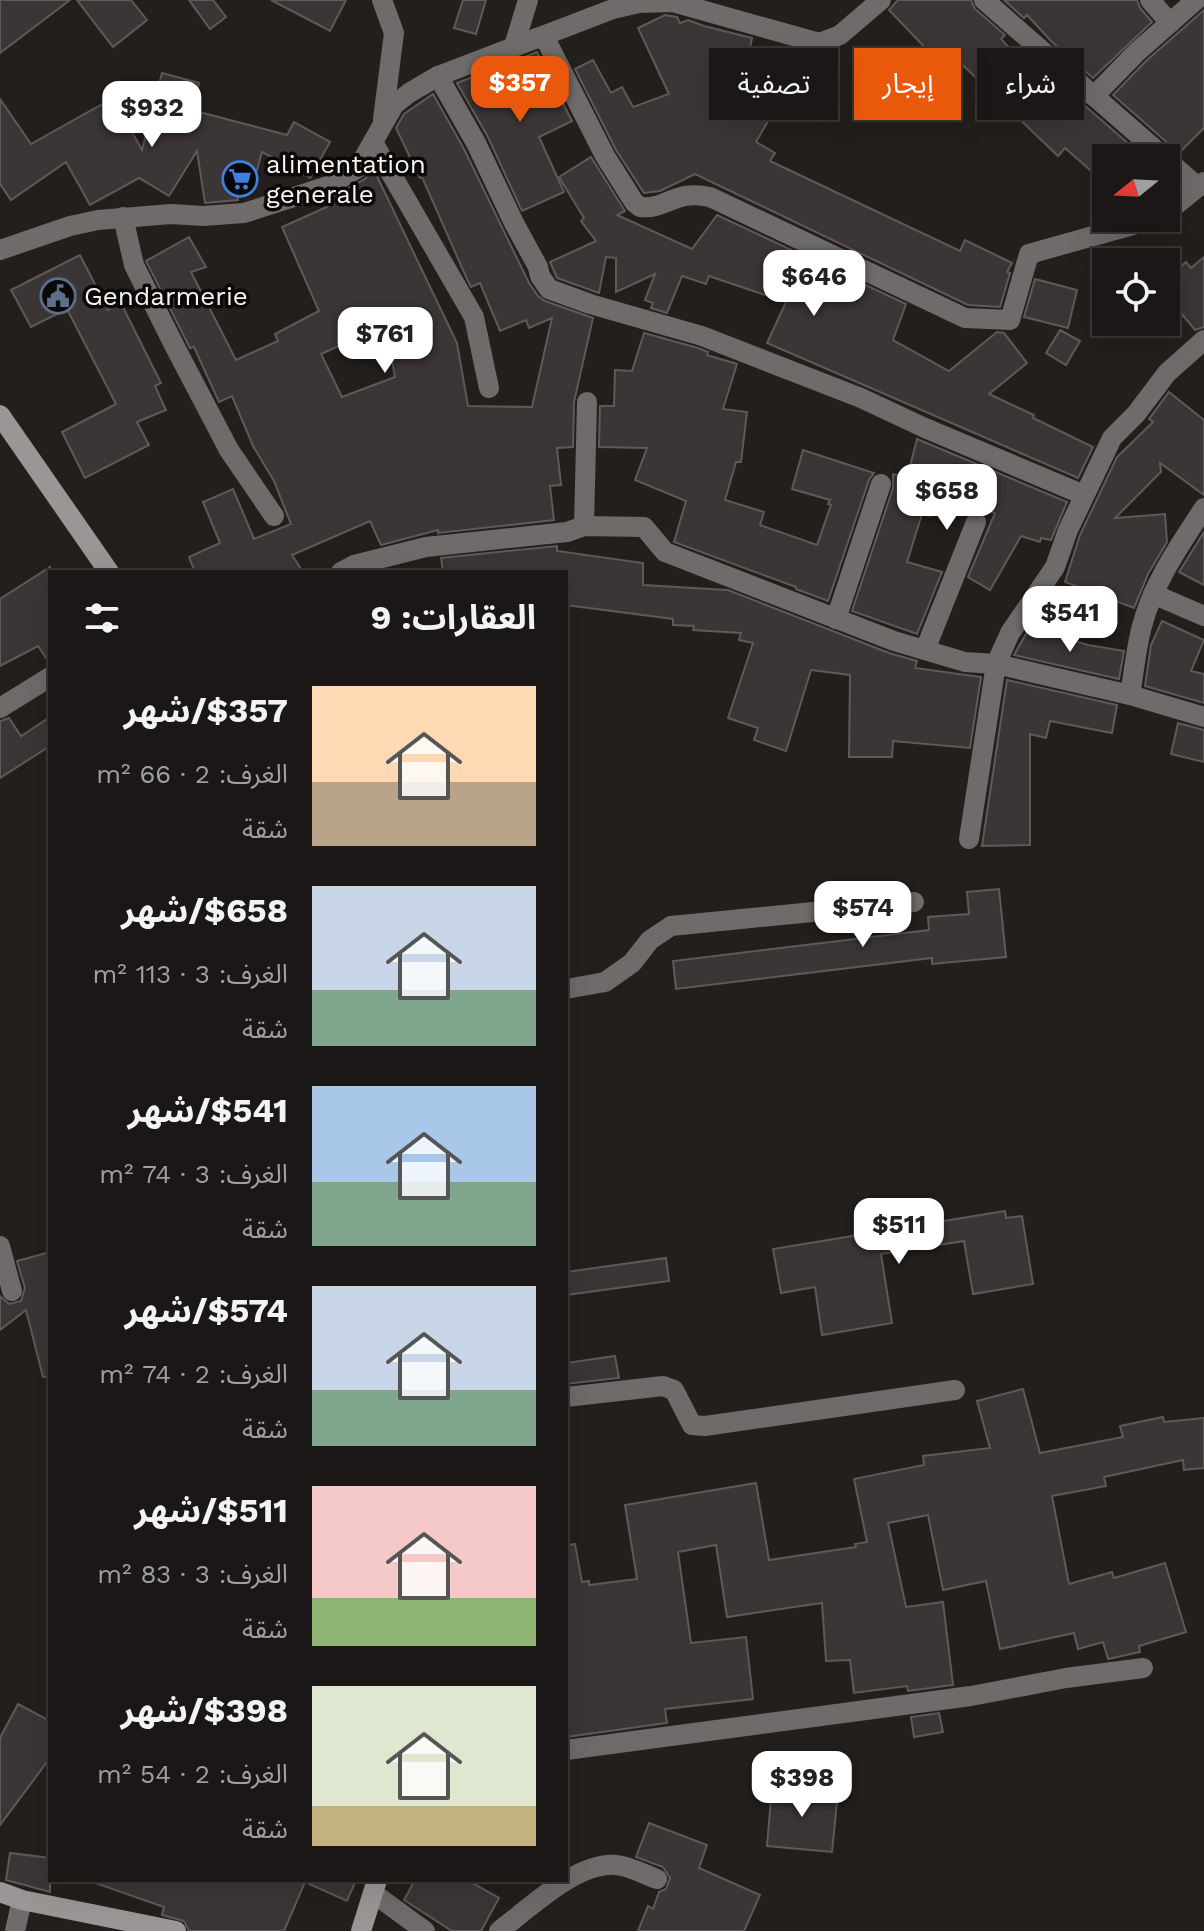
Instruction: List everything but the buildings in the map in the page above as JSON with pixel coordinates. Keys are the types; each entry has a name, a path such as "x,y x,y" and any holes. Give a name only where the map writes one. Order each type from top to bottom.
{"street":[{"path":"382,0 394,33 378,137 474,317 489,388"},
{"path":"514,46 528,0"},
{"path":"984,0 1148,144"},
{"path":"1150,0 1170,23"},
{"path":"1094,96 1137,52 1196,0"},
{"path":"0,250 70,226 123,217 244,213 328,186 358,168 394,105 402,98 438,76 536,38 591,8 626,3 687,4 819,43 840,35 872,3"},
{"path":"536,38 546,40 605,156 640,207 655,206 688,193 710,197 965,318 1010,320 1029,254 1108,232"},
{"path":"438,76 476,143 549,289 714,340 861,398 1084,495"},
{"path":"1180,170 1201,185 1180,202"},
{"path":"123,217 134,265 174,345 229,450 274,516"},
{"path":"969,839 996,664 1010,633 1055,567 1068,530 1112,438 1136,414 1167,373 1204,340"},
{"path":"584,526 587,402"},
{"path":"0,415 108,570"},
{"path":"836,619 881,484"},
{"path":"1130,695 1142,625 1153,594 1204,508"},
{"path":"925,650 976,522"},
{"path":"345,570 426,547 567,532 584,526 644,527 665,552 894,641 965,662 996,664 1130,695 1204,717"},
{"path":"1153,594 1204,616"},
{"path":"0,708 48,678"},
{"path":"568,989 605,982 632,963 650,940 671,926 914,902"},
{"path":"1,1251 12,1291"},
{"path":"568,1397 663,1386 674,1390 692,1425 705,1426 955,1390"},
{"path":"568,1750 971,1696 1066,1678 1143,1668"},
{"path":"568,1880 594,1865 618,1865 657,1879"},
{"path":"499,1931 566,1882"},
{"path":"361,1931 375,1886 425,1931"},
{"path":"0,1892 121,1925 176,1931"},
{"path":"15,1931 22,1900"}],"place":[{"name":"alimentation generale","path":"240,179"},
{"name":"Gendarmerie","path":"58,296"}]}
